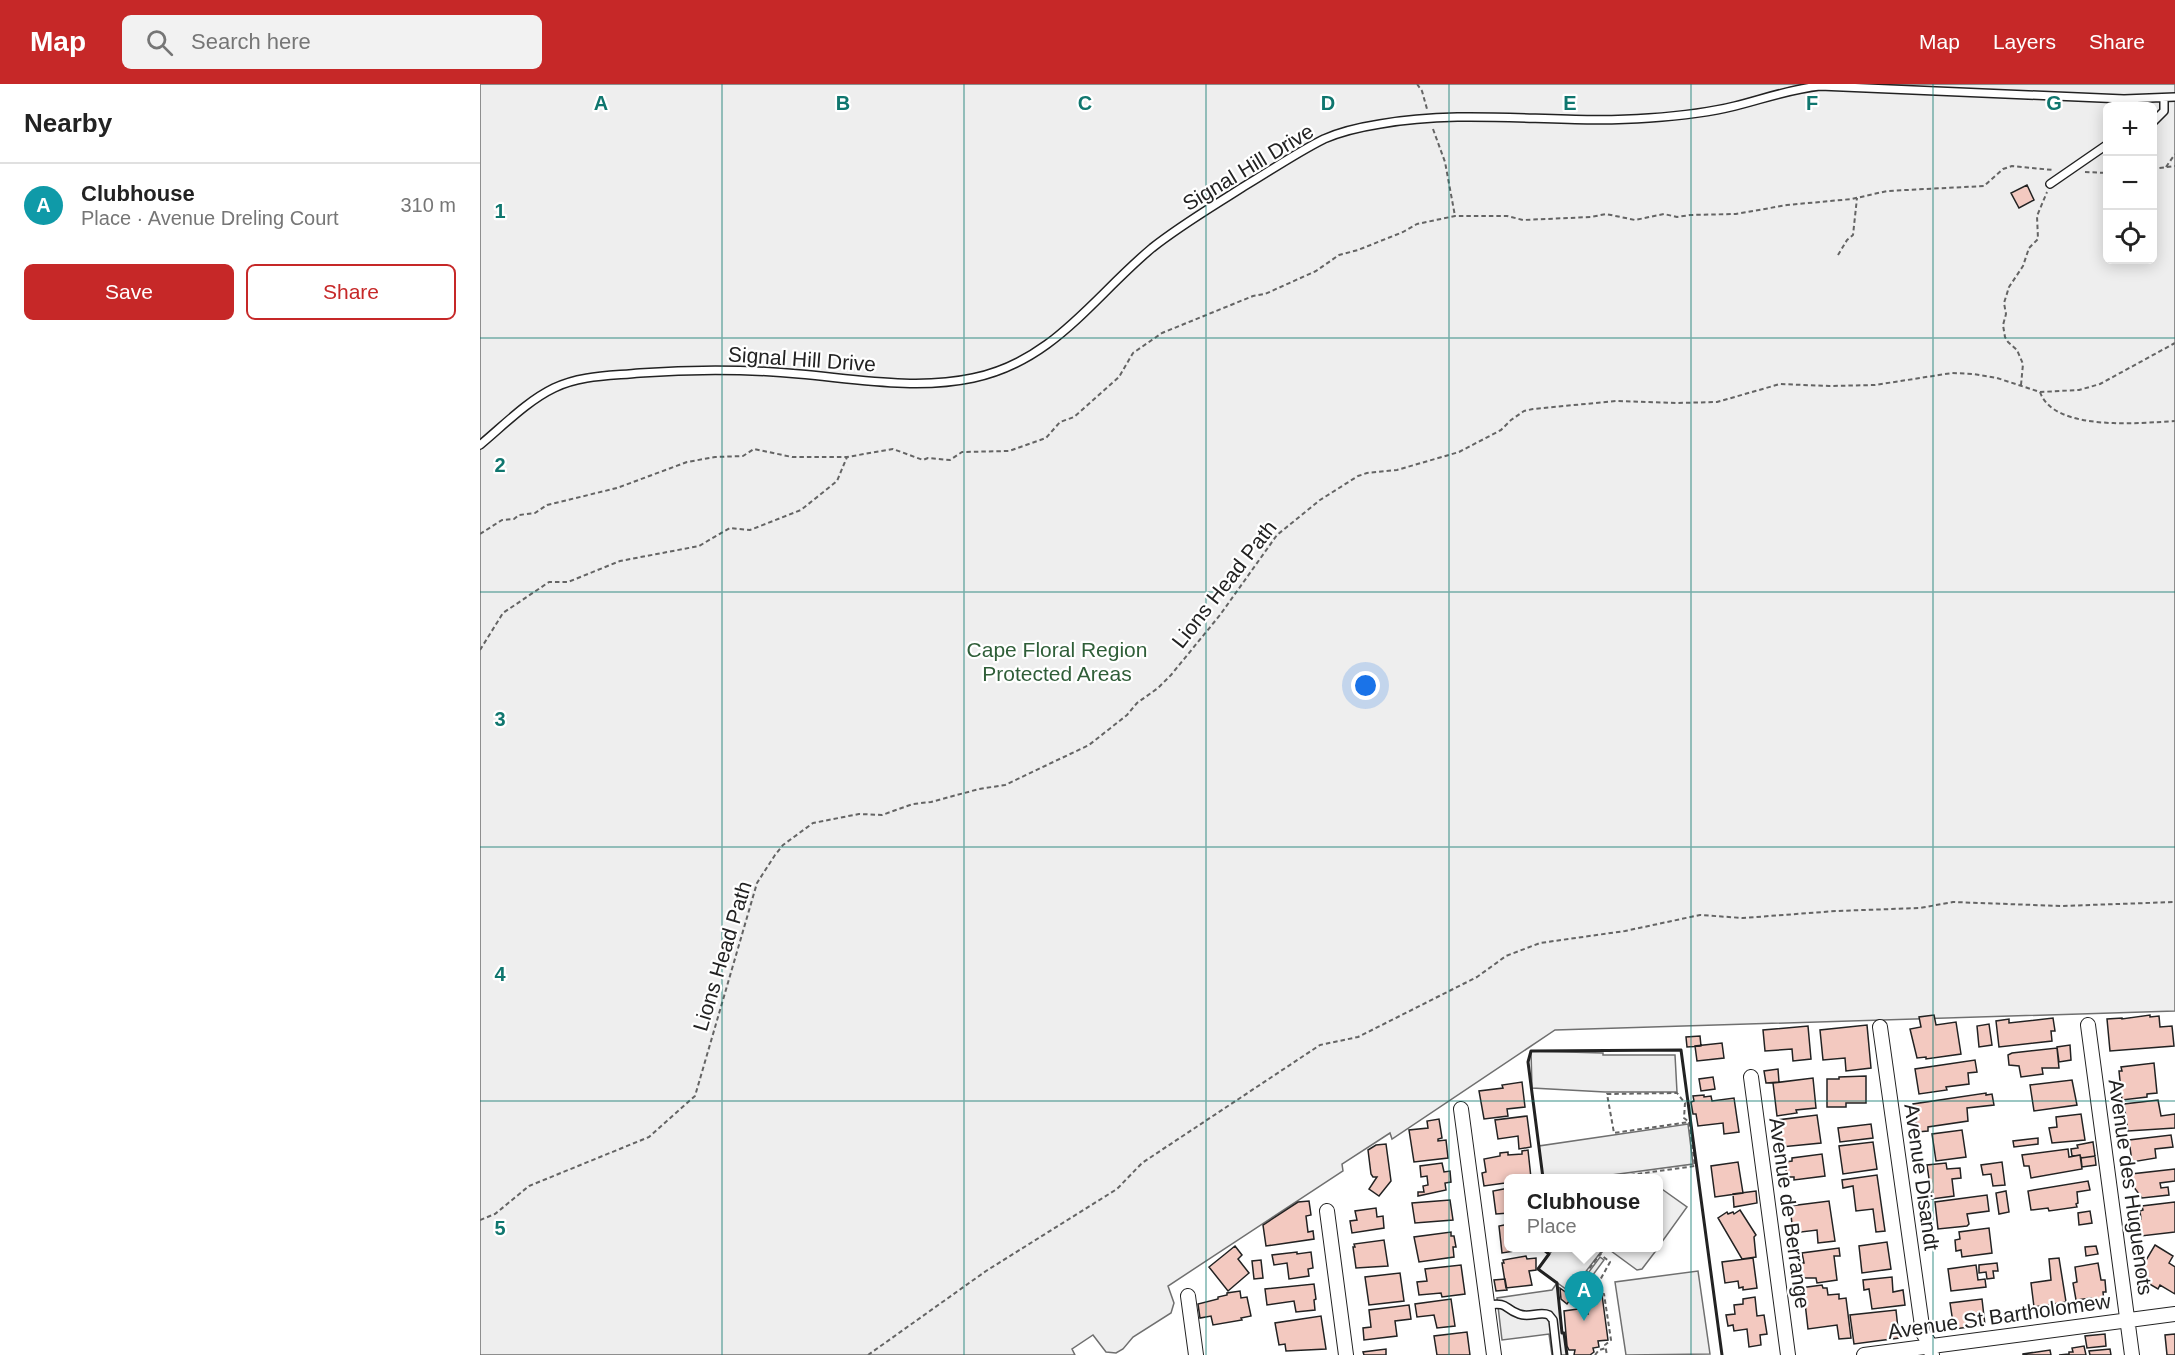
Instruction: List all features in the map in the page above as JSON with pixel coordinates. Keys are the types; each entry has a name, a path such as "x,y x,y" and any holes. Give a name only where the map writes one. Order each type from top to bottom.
{"street":[{"name":"Avenue des Huguenots","path":"2088,1025 2132,1355"},
{"name":"Avenue Disandt","path":"1880,1027 1925,1351"},
{"name":"Avenue de Berrange","path":"1751,1077 1788,1355"},
{"path":"1461,1109 1494,1355"},
{"path":"1327,1211 1346,1355"},
{"path":"1188,1296 1196,1355"},
{"name":"Avenue St Bartholomew","path":"1864,1355 1925,1351 2175,1314"}],"lane":[{"name":"Signal Hill Drive","path":"480,446 541,396 556,387 580,379 679,370 731,369 925,383 960,381 995,372 1026,359 1049,344 1072,326 1141,257 1182,226 1307,149 1331,136 1350,130 1429,118 1646,119 1715,110 1787,91 1820,86 2116,99 2175,97"},
{"path":"2157,118 2164,111 2164,99"},
{"path":"2050,184 2103,147"},
{"path":"1487,1305 1504,1304 1522,1315 1549,1314 1557,1355"}],"path":[{"path":"1417,84 1422,91 1445,162 1455,216"},
{"path":"2166,167 2175,154"},
{"path":"480,534 502,519 514,519 519,514 535,513 547,505 617,488 687,462 715,457 743,456 754,449 792,457 847,458 893,449 922,460 928,458 950,460 962,452 1009,451 1047,438 1060,422 1074,417 1119,377 1133,353 1162,333 1253,296 1265,294 1316,271 1340,255 1403,232 1417,224 1455,216 1507,216 1523,220 1591,217 1606,214 1635,220 1664,214 1677,217 1736,214 1787,205 1857,198 1887,191 1984,186 2003,169 2012,166 2103,172"},
{"path":"2157,168 2175,166"},
{"path":"2021,385 2023,364 2017,350 2005,337 2004,303 2009,287 2023,266 2029,248 2038,239 2037,216 2050,184"},
{"path":"1838,255 1847,240 1854,235 1857,198"},
{"path":"2040,392 2079,390 2100,384 2175,343"},
{"name":"Lions Head Path","path":"480,1220 495,1214 529,1186 649,1137 695,1096 757,883 775,855 802,830 813,823 839,817 859,814 882,815 914,804 1005,785 1089,745 1127,715 1137,703 1171,675 1220,615 1277,535 1320,500 1358,476 1397,470 1459,452 1501,430 1524,411 1533,409 1616,401 1717,402 1780,384 1846,387 1875,385 1952,373 1974,374 2040,392 2050,408 2077,418 2116,423 2175,421"},
{"path":"480,650 503,613 549,582 568,582 620,561 699,546 730,528 750,530 801,510 837,482 847,458"},
{"path":"868,1355 986,1272 1117,1189 1142,1163 1320,1045 1358,1037 1477,977 1506,956 1540,943 1625,932 1700,915 1743,918 1920,908 1953,902 2061,906 2175,902"},
{"path":"1641,1174 1695,1166 1689,1122 1684,1118 1685,1103 1677,1093 1607,1094 1614,1133 1689,1122"},
{"path":"1584,1302 1572,1292 1600,1254 1610,1262 1593,1293 1604,1294 1611,1340 1606,1343 1607,1355"},
{"path":"1595,1355 1599,1350 1606,1348"}],"green space":[{"name":"Cape Floral Region Protected Areas","path":"480,84 2175,84 2175,1011 1555,1030 1392,1139 1390,1133 1342,1164 1343,1171 1168,1286 1174,1303 1171,1313 1133,1337 1123,1349 1116,1353 1106,1352 1093,1335 1072,1349 1075,1355 480,1355"},
{"path":"1531,1051 1603,1053 1603,1055 1675,1055 1677,1092 1605,1092 1532,1088"},
{"path":"1688,1124 1693,1164 1619,1174 1542,1174 1539,1146"},
{"path":"1663,1190 1687,1207 1663,1240"},
{"path":"1551,1252 1601,1252 1570,1292 1538,1269"},
{"path":"1612,1252 1655,1252 1642,1269 1637,1270"},
{"path":"1600,1257 1604,1260 1578,1295 1574,1292"},
{"path":"1698,1271 1710,1354 1626,1355 1615,1282"}],"shaded area":[{"path":"1557,1283 1567,1355 1552,1355 1549,1334 1502,1340 1497,1298 1552,1290"}],"building":[{"path":"2027,185 2034,200 2019,208 2011,193"},
{"path":"1934,1015 1936,1025 1956,1022 1961,1054 1926,1059 1926,1057 1917,1058 1910,1029 1921,1027 1919,1017"},
{"path":"2150,1015 2150,1017 2159,1016 2160,1027 2172,1026 2174,1046 2110,1051 2107,1019"},
{"path":"2053,1018 2055,1031 2051,1031 2052,1041 1999,1047 1996,1021 2009,1019 2009,1023"},
{"path":"1989,1024 1992,1045 1979,1047 1977,1026"},
{"path":"1867,1025 1871,1068 1846,1071 1845,1058 1823,1060 1820,1030"},
{"path":"1808,1026 1811,1059 1793,1061 1792,1049 1765,1051 1763,1030"},
{"path":"1700,1036 1701,1046 1687,1047 1686,1037"},
{"path":"1722,1043 1724,1058 1697,1061 1695,1046"},
{"path":"2070,1045 2071,1060 2059,1062 2057,1047"},
{"path":"2057,1048 2059,1068 2042,1068 2043,1074 2021,1077 2019,1066 2009,1065 2008,1055 2012,1053"},
{"path":"1975,1060 1977,1072 1968,1073 1969,1084 1919,1094 1915,1069"},
{"path":"2154,1063 2157,1093 2147,1094 2147,1097 2122,1100 2119,1071 2122,1071 2121,1067"},
{"path":"1778,1069 1779,1082 1766,1083 1764,1071"},
{"path":"1866,1076 1866,1103 1846,1103 1846,1107 1827,1107 1827,1079"},
{"path":"1713,1077 1715,1089 1701,1091 1699,1079"},
{"path":"1813,1078 1816,1108 1796,1110 1797,1113 1777,1116 1773,1083"},
{"path":"2072,1080 2077,1105 2034,1111 2030,1085"},
{"path":"1522,1082 1525,1107 1507,1109 1508,1116 1484,1119 1479,1091 1503,1088 1502,1085"},
{"path":"1986,1093 1986,1095 1992,1094 1994,1105 1967,1108 1968,1121 1928,1127 1928,1131 1917,1132 1913,1104"},
{"path":"1704,1095 1704,1097 1711,1096 1712,1101 1734,1098 1739,1132 1724,1134 1723,1123 1698,1126 1691,1102 1694,1101 1693,1096"},
{"path":"2158,1100 2161,1116 2175,1114 2175,1128 2128,1131 2124,1104"},
{"path":"2081,1114 2085,1140 2052,1143 2049,1128 2057,1127 2056,1117"},
{"path":"1817,1115 1821,1143 1781,1147 1777,1120"},
{"path":"1527,1116 1531,1147 1519,1149 1518,1136 1498,1139 1495,1120"},
{"path":"1439,1119 1442,1138 1438,1141 1446,1140 1448,1158 1414,1162 1409,1130 1428,1128 1427,1121"},
{"path":"1871,1124 1873,1138 1840,1142 1838,1128"},
{"path":"1962,1130 1966,1157 1936,1161 1932,1134"},
{"path":"2171,1135 2173,1147 2155,1149 2156,1158 2132,1162 2129,1140"},
{"path":"2038,1138 2038,1144 2014,1147 2013,1141"},
{"path":"1873,1142 1877,1169 1843,1174 1839,1146"},
{"path":"2093,1142 2095,1156 2081,1158 2080,1155 2072,1156 2071,1149 2078,1148 2077,1145"},
{"path":"1386,1144 1391,1181 1379,1196 1369,1189 1377,1177 1371,1174 1368,1150 1376,1145"},
{"path":"2068,1149 2069,1157 2080,1155 2082,1169 2031,1178 2029,1166 2024,1166 2022,1155"},
{"path":"1528,1150 1531,1174 1504,1174 1504,1183 1484,1186 1482,1173 1486,1172 1484,1159 1500,1156 1500,1153 1522,1154 1522,1151"},
{"path":"1822,1154 1825,1176 1794,1180 1794,1177 1787,1177 1785,1162 1792,1161 1792,1158"},
{"path":"2095,1156 2096,1165 2082,1167 2081,1158"},
{"path":"1738,1162 1743,1193 1715,1197 1711,1166"},
{"path":"2002,1162 2005,1185 1993,1186 1991,1174 1983,1175 1981,1165"},
{"path":"1442,1163 1444,1172 1450,1171 1451,1182 1445,1183 1446,1190 1418,1196 1418,1192 1424,1192 1423,1186 1428,1185 1427,1176 1421,1177 1420,1166"},
{"path":"1946,1163 1947,1169 1960,1168 1961,1178 1952,1179 1954,1196 1932,1199 1927,1165"},
{"path":"2175,1169 2175,1181 2160,1183 2161,1188 2168,1187 2169,1195 2142,1198 2133,1186 2131,1174"},
{"path":"1877,1175 1885,1231 1876,1232 1873,1209 1856,1211 1853,1186 1843,1188 1842,1180"},
{"path":"2088,1181 2090,1190 2077,1192 2077,1207 2049,1211 2048,1208 2031,1210 2028,1191"},
{"path":"1504,1189 1504,1213 1496,1214 1493,1191"},
{"path":"1756,1191 1757,1203 1734,1207 1733,1194"},
{"path":"2006,1191 2009,1212 1999,1214 1996,1193"},
{"path":"1987,1195 1989,1211 1967,1214 1969,1224 1967,1226 1938,1229 1935,1202"},
{"path":"1450,1200 1453,1220 1415,1223 1412,1203"},
{"path":"1309,1201 1311,1215 1306,1216 1308,1232 1313,1231 1314,1239 1266,1246 1263,1225 1298,1202"},
{"path":"1829,1201 1835,1241 1818,1243 1817,1230 1793,1233 1790,1206"},
{"path":"2175,1202 2175,1232 2141,1236 2139,1220 2141,1219 2140,1211 2143,1210 2142,1206"},
{"path":"1376,1208 1377,1217 1383,1216 1384,1228 1352,1233 1350,1221 1357,1220 1355,1211"},
{"path":"1740,1210 1756,1235 1754,1237 1756,1257 1742,1259 1718,1218 1727,1212 1734,1214"},
{"path":"2090,1211 2092,1223 2079,1225 2078,1213"},
{"path":"1504,1225 1504,1252 1508,1252 1502,1253 1499,1226"},
{"path":"1989,1228 1992,1253 1962,1257 1961,1250 1956,1251 1955,1240 1960,1239 1959,1232"},
{"path":"1451,1232 1456,1247 1453,1247 1454,1257 1419,1262 1414,1237"},
{"path":"1384,1240 1388,1266 1356,1268 1354,1244"},
{"path":"1887,1242 1891,1269 1862,1273 1859,1246"},
{"path":"2155,1245 2173,1256 2169,1263 2175,1267 2175,1294 2160,1285 2158,1289 2146,1282 2148,1278 2139,1272"},
{"path":"1235,1246 1242,1255 1238,1259 1249,1273 1228,1291 1209,1267"},
{"path":"2096,1246 2098,1254 2086,1256 2085,1247"},
{"path":"1839,1248 1840,1256 1834,1256 1837,1280 1817,1283 1816,1278 1802,1278 1800,1263 1804,1263 1802,1253"},
{"path":"1297,1252 1297,1254 1311,1252 1313,1268 1308,1269 1309,1276 1289,1279 1287,1263 1274,1265 1272,1255"},
{"path":"1526,1256 1527,1259 1536,1258 1536,1270 1529,1271 1532,1285 1506,1288 1503,1260"},
{"path":"1753,1258 1757,1288 1743,1290 1743,1287 1739,1288 1738,1281 1725,1283 1722,1262"},
{"path":"2059,1258 2066,1302 2034,1307 2031,1283 2051,1280 2049,1259"},
{"path":"1261,1260 1263,1278 1254,1279 1252,1261"},
{"path":"1997,1263 1998,1271 1993,1271 1994,1278 1987,1279 1986,1272 1979,1273 1979,1265"},
{"path":"2098,1263 2101,1280 2105,1280 2104,1302 2092,1303 2091,1298 2076,1300 2073,1283 2077,1282 2075,1267"},
{"path":"1461,1265 1465,1294 1442,1297 1441,1293 1419,1295 1417,1282 1427,1281 1425,1269"},
{"path":"1976,1265 1978,1280 1985,1279 1986,1287 1951,1291 1948,1269"},
{"path":"1400,1273 1404,1301 1369,1305 1365,1277"},
{"path":"1892,1277 1893,1292 1903,1290 1905,1305 1872,1309 1869,1289 1864,1290 1863,1280"},
{"path":"1505,1279 1507,1290 1496,1291 1494,1280"},
{"path":"1314,1284 1315,1310 1296,1312 1294,1301 1267,1305 1265,1289"},
{"path":"1822,1285 1823,1288 1827,1288 1828,1295 1839,1294 1839,1299 1846,1298 1851,1338 1839,1339 1837,1325 1808,1329 1804,1294 1801,1294 1800,1288"},
{"path":"1560,1288 1572,1297 1567,1304 1561,1299"},
{"path":"1240,1291 1241,1298 1247,1297 1251,1316 1241,1318 1242,1320 1213,1325 1211,1316 1200,1318 1198,1304 1218,1299 1227,1293"},
{"path":"1602,1295 1608,1340 1598,1341 1599,1347 1593,1348 1594,1352 1590,1355 1574,1355 1575,1350 1569,1350 1567,1346 1564,1311 1585,1308 1588,1314 1586,1297"},
{"path":"1755,1297 1757,1316 1764,1315 1767,1334 1760,1335 1761,1345 1749,1347 1747,1329 1734,1331 1733,1325 1728,1326 1726,1315 1735,1314 1734,1305 1743,1304 1743,1299"},
{"path":"1451,1299 1455,1326 1437,1328 1434,1315 1417,1317 1415,1304"},
{"path":"1982,1299 1985,1325 1954,1329 1950,1303"},
{"path":"1409,1305 1411,1319 1395,1321 1397,1336 1364,1340 1363,1328 1371,1327 1369,1310"},
{"path":"1896,1310 1899,1338 1854,1344 1850,1315"},
{"path":"1321,1316 1326,1349 1286,1351 1285,1344 1279,1345 1275,1323"},
{"path":"1467,1332 1470,1355 1437,1355 1434,1336"},
{"path":"2105,1334 2106,1346 2087,1348 2085,1336"},
{"path":"2175,1334 2175,1355 2167,1355 2165,1335"},
{"path":"2084,1346 2086,1355 2059,1355 2069,1354 2073,1352 2072,1348"},
{"path":"1386,1349 1386,1355 1364,1355 1363,1352"},
{"path":"2110,1349 2111,1355 2090,1355 2089,1351"},
{"path":"2050,1350 2051,1355 2023,1355 2023,1354"}],"wall":[{"path":"1542,1174 1528,1062 1531,1051 1681,1050 1722,1355"},
{"path":"1546,1252 1549,1254 1538,1269 1557,1283 1562,1333 1564,1333 1567,1355"}],"place":[{"name":"Clubhouse","path":"1584,1321"}]}
